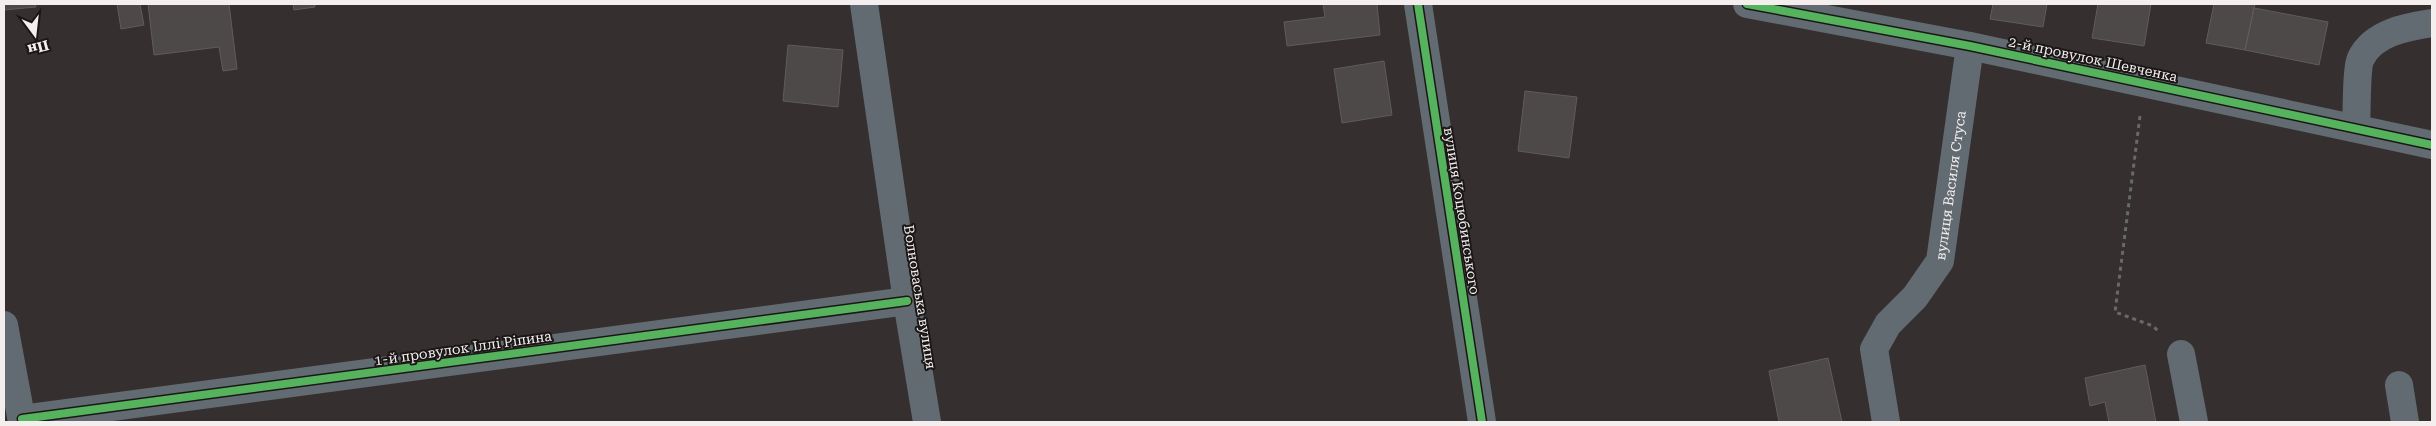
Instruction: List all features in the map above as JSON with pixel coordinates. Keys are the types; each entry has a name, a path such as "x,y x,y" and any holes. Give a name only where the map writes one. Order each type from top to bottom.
{"street":[{"name":"Волноваська вулиця","path":"864,4 907,301 927,422"},
{"name":"вулиця Коцюбинського","path":"1418,4 1482,422"},
{"name":"2-й провулок Шевченка","path":"1747,4 1970,46 2432,145"},
{"path":"2356,128 2360,58 2377,38 2406,27 2432,23"},
{"name":"вулиця Василя Стуса","path":"1886,422 1874,349 1888,324 1916,297 1940,261 1970,46"},
{"name":"1-й провулок Іллі Ріпина","path":"22,421 907,301"},
{"path":"4,325 22,421"},
{"path":"2181,354 2194,422"},
{"path":"2399,385 2405,422"}],"path":[{"path":"2144,83 2115,312 2153,326 2181,354"}],"building":[{"path":"4,4 35,4 36,7 4,10"},
{"path":"117,4 140,4 144,25 121,29"},
{"path":"148,4 229,4 237,69 223,71 219,47 154,55"},
{"path":"293,4 315,4 315,7 294,10"},
{"path":"1323,4 1377,4 1380,35 1287,46 1284,22 1325,17"},
{"path":"1993,4 2047,4 2043,27 1990,19"},
{"path":"2098,4 2151,4 2144,46 2092,38"},
{"path":"2214,4 2255,4 2245,50 2206,43"},
{"path":"2254,8 2328,22 2319,65 2245,50"},
{"path":"788,45 843,50 838,107 783,101"},
{"path":"1384,61 1392,115 1342,123 1334,69"},
{"path":"1525,91 1577,97 1569,158 1518,151"},
{"path":"1828,358 1842,422 1779,422 1769,371"},
{"path":"2145,365 2156,422 2109,422 2105,402 2090,406 2085,378"}],"cycle path":[{"path":"1418,4 1482,422"},
{"path":"1747,4 1970,46 2432,145"},
{"path":"22,419 907,301"}]}
